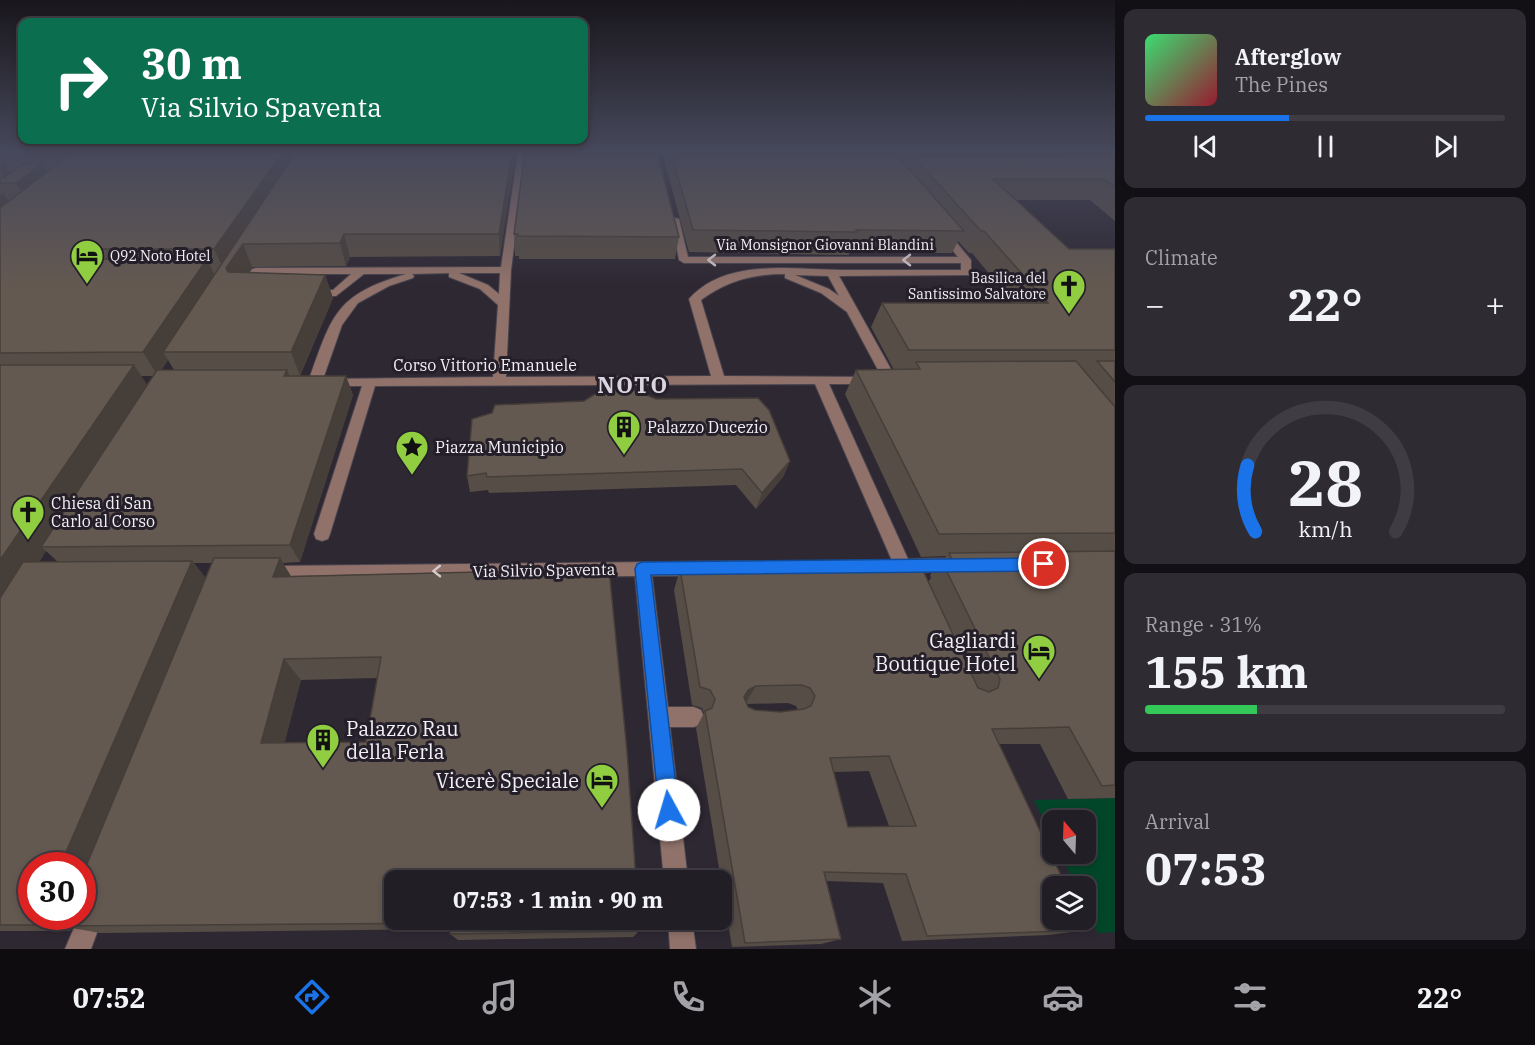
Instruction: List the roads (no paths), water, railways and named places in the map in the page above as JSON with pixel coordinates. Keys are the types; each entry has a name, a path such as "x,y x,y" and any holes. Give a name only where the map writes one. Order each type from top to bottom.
{"street":[{"path":"499,381 506,270 516,196"},
{"name":"Via Monsignor Giovanni Blandini","path":"670,206 684,260 966,260"},
{"path":"719,380 695,299 710,286 730,276 757,272 967,273 966,260 937,225"},
{"path":"302,292 336,293 362,270"},
{"path":"315,382 341,313 355,298 386,282 432,270 484,286 503,303"},
{"path":"255,292 244,292 256,271 506,270"},
{"path":"775,272 825,291 854,313"},
{"path":"832,273 854,313"},
{"name":"Corso Vittorio Emanuele","path":"298,382 896,380 854,313"},
{"path":"820,380 912,586"},
{"path":"322,534 370,381"},
{"path":"879,566 973,565"},
{"name":"Via Silvio Spaventa","path":"248,573 772,567"},
{"path":"642,569 675,870"},
{"path":"660,717 694,717"},
{"path":"78,949 102,888"},
{"path":"681,930 683,949"}],"place":[{"name":"Q92 Noto Hotel","path":"87,285"},
{"name":"Basilica del Santissimo Salvatore","path":"1069,315"},
{"name":"Palazzo Ducezio","path":"624,456"},
{"name":"Piazza Municipio","path":"412,476"},
{"name":"Chiesa di San Carlo al Corso","path":"28,541"},
{"name":"Gagliardi Boutique Hotel","path":"1039,680"},
{"name":"Palazzo Rau della Ferla","path":"323,769"},
{"name":"Vicerè Speciale","path":"602,809"}],"district":[{"name":"NOTO","path":"633,384"}]}
